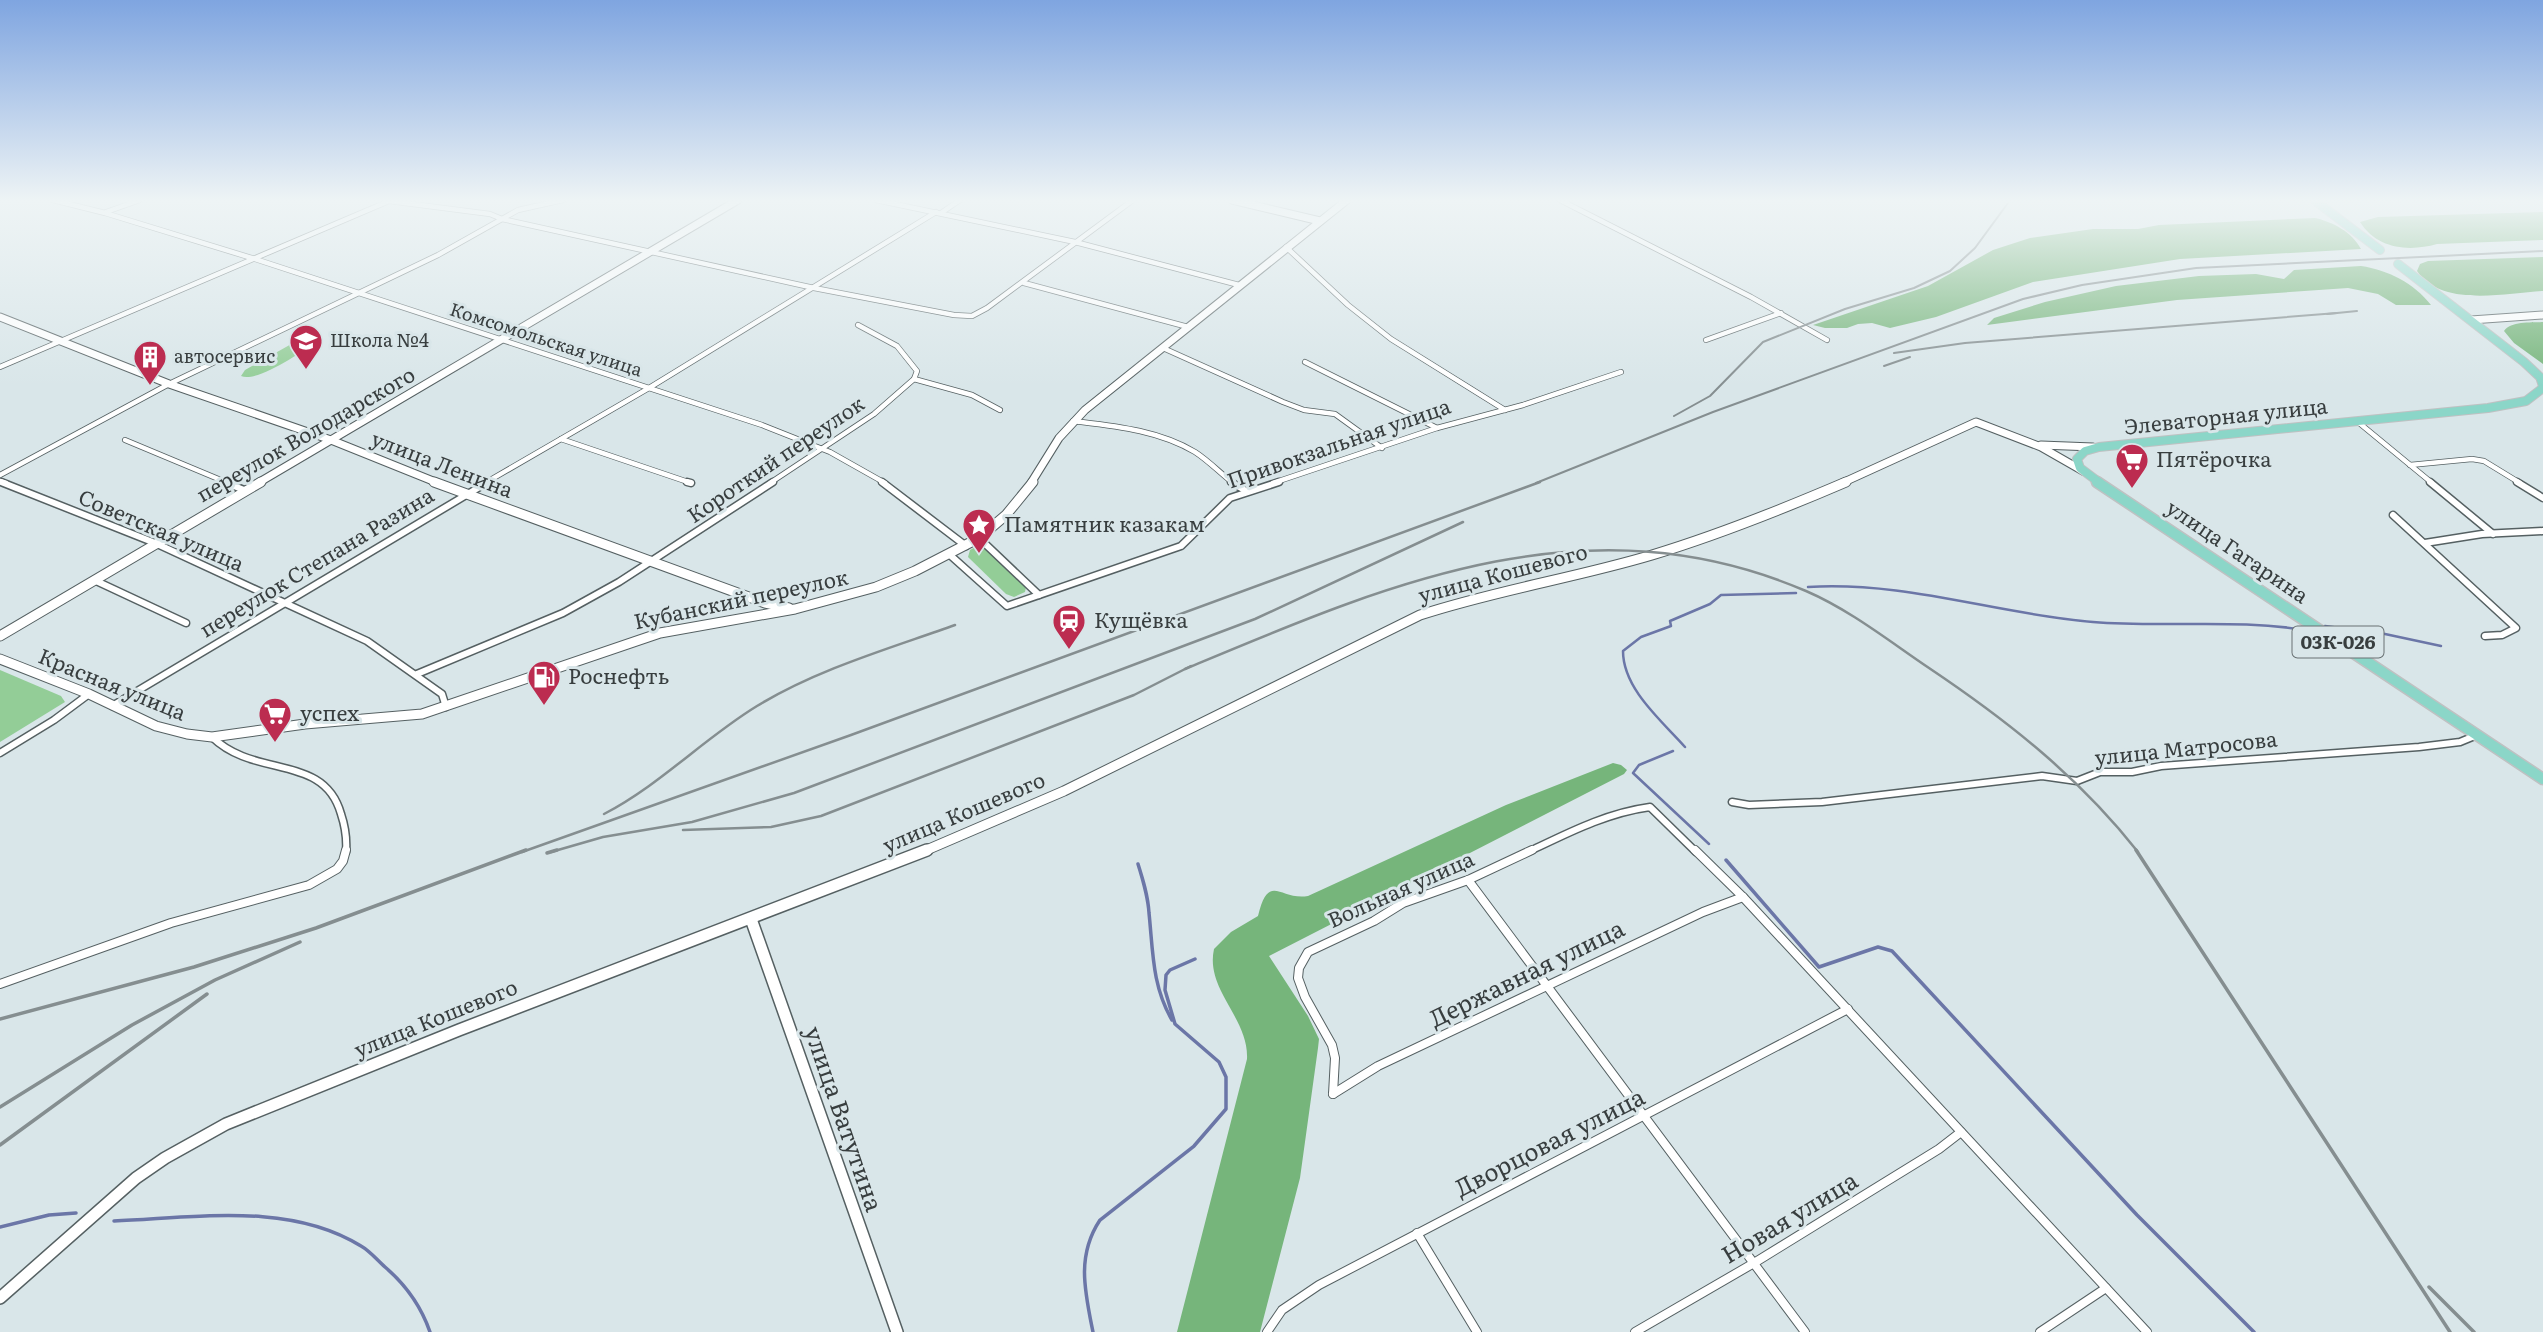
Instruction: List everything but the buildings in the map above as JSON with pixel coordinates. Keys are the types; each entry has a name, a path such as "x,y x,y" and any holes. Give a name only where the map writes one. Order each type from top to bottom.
{"main road":[{"path":"2398,264 2533,370 2540,377 2543,387"},
{"name":"Элеваторная улица","path":"2085,472 2078,463 2078,456 2099,447 2512,404 2535,397 2543,387"},
{"name":"улица Гагарина","path":"2085,472 2543,779"}],"street":[{"path":"0,367 248,262"},
{"name":"Комсомольская улица","path":"265,262 762,425 823,448 890,486 966,546"},
{"path":"0,475 169,384 419,262"},
{"name":"переулок Володарского","path":"0,636 634,262"},
{"path":"697,262 814,288 954,315 972,316 1024,283 1050,262"},
{"name":"переулок Степана Разина","path":"111,706 857,262"},
{"path":"1152,262 1239,285"},
{"name":"Кубанский переулок","path":"386,719 446,707 649,636 795,609 876,587 950,555 979,538 1006,515 1023,495 1073,421 1267,262"},
{"path":"1302,262 1348,305 1391,339 1505,410"},
{"path":"1682,262 1827,340"},
{"path":"1024,283 1188,327"},
{"path":"1706,340 1781,313"},
{"path":"2471,320 2543,315"},
{"name":"улица Ленина","path":"0,317 169,384 331,440 467,495 765,603 795,609"},
{"path":"858,325 897,346 915,367 917,371 914,379 973,396 993,404 1000,410"},
{"path":"1163,348 1283,402 1304,410 1335,414 1382,448"},
{"path":"1305,362 1437,428"},
{"name":"Привокзальная улица","path":"950,555 1007,606 1181,546 1191,541 1221,503 1246,491 1437,428 1505,410 1621,372"},
{"name":"Короткий переулок","path":"652,562 874,414 914,379"},
{"path":"1073,421 1129,429 1176,443 1205,459 1235,486 1246,491"},
{"name":"улица Гагарина","path":"1976,422 2031,443 2085,472"},
{"name":"улица Кошевого","path":"0,1298 135,1178 158,1160 202,1135 454,1031 976,831 1067,791 1420,615 1682,545 1809,497 1976,422"},
{"name":"Элеваторная улица","path":"2358,422 2493,534"},
{"path":"561,439 691,483"},
{"path":"125,440 244,490"},
{"name":"Элеваторная улица","path":"2031,443 2099,447"},
{"path":"2410,465 2472,459 2484,461 2543,498"},
{"name":"Советская улица","path":"0,481 155,543 367,641 442,694 446,707"},
{"path":"2393,515 2516,628 2502,635 2485,636"},
{"path":"2426,543 2493,534 2543,531"},
{"path":"979,538 1039,595"},
{"path":"417,674 563,613 652,562"},
{"path":"94,580 186,623"},
{"name":"Красная улица","path":"0,659 89,694 156,726 212,737 356,719 386,719"},
{"path":"0,753 54,720 89,694"},
{"name":"улица Матросова","path":"1732,802 1749,806 1822,802 2042,776 2077,781 2109,771 2132,772 2161,766 2419,747 2460,742 2477,735"},
{"name":"Красная улица","path":"0,984 169,923 224,906 295,891 325,877 343,862 348,847 339,808 327,786 283,768 244,759 225,750 212,737"},
{"name":"Вольная улица","path":"1333,1094 1335,1058 1332,1045 1300,986 1299,968 1303,960 1317,947 1374,921 1403,904 1468,880 1590,823 1628,810 1650,807 1743,897"},
{"path":"1468,880 1805,1332"},
{"path":"1743,897 2147,1332"},
{"name":"Державная улица","path":"1333,1094 1378,1066 1703,912 1743,897"},
{"name":"улица Ватутина","path":"751,919 897,1332"},
{"name":"Дворцовая улица","path":"1267,1332 1273,1318 1283,1308 1319,1285 1848,1009"},
{"name":"Новая улица","path":"1635,1332 1754,1263 1939,1149 1961,1132"},
{"path":"1417,1233 1477,1332"},
{"path":"2040,1332 2106,1288"}],"green space":[{"path":"1971,262 2160,262 2033,282 1936,317 1890,328 1872,323 1847,328 1813,325 1928,286"},
{"path":"2543,262 2543,291 2475,296 2458,294 2428,283 2417,271 2420,264"},
{"path":"2361,266 2400,279 2417,290 2431,305 2396,305 2378,294 2348,288 2177,300 1987,325 1994,318 2045,302 2116,286 2199,276 2256,274 2284,279 2294,270"},
{"path":"2543,322 2543,364 2514,343 2504,331 2516,324"},
{"path":"314,335 320,338 317,342 279,365 257,375 241,376 245,370 302,338"},
{"path":"977,546 984,548 1026,587 1025,592 1014,597 1006,594 968,557 970,550"},
{"path":"0,670 61,696 65,702 0,742"},
{"path":"1613,763 1627,770 1624,774 1269,956 1308,1016 1319,1039 1300,1178 1260,1332 1177,1332 1247,1059 1241,1030 1216,978 1214,949 1231,932 1258,916 1262,902 1271,891 1308,896 1506,805"}],"waterway":[{"path":"1808,587 1845,586 1916,593 2093,622 2256,625 2311,631"},
{"path":"1685,747 1645,704 1629,678 1623,651 1641,637 1671,626 1670,621 1710,604 1721,595 1796,593"},
{"path":"2325,626 2385,634 2441,646"},
{"path":"1673,751 1639,765 1633,773 1709,844"},
{"path":"1726,860 1819,967 1878,947 1892,951 2137,1215 2254,1332"},
{"path":"1138,864 1148,900 1157,981 1172,1020"},
{"path":"1093,1332 1084,1274 1088,1247 1100,1220 1194,1146 1226,1109 1226,1077 1219,1062 1175,1024 1165,990 1166,975 1170,970 1195,959"},
{"path":"0,1227 49,1215 76,1213"},
{"path":"114,1221 240,1216 303,1223 333,1232 364,1248 400,1281 412,1296 430,1332"}],"railway":[{"path":"1674,416 1710,396 1763,342 1845,309 1914,288 1950,271 1960,262"},
{"path":"1536,483 1713,412 2023,299 2082,285 2196,268 2315,262"},
{"path":"2337,313 2357,311"},
{"path":"1894,353 1965,343 2337,313"},
{"path":"2327,314 2337,313"},
{"path":"1884,366 1910,357"},
{"path":"522,852 851,735 1540,482"},
{"path":"551,852 603,837 692,822 794,793 1255,619 1463,522"},
{"path":"1186,669 1337,608 1413,582 1489,563 1566,552 1645,552 1724,564 1806,591 1838,607 1958,688 2014,730 2067,775 2092,799 2138,852"},
{"path":"604,814 644,790 737,719 780,693 854,661 955,625"},
{"path":"1186,669 1191,666"},
{"path":"683,830 771,827 821,816 1134,695 1186,669"},
{"path":"0,1019 194,967 316,928 526,850"},
{"path":"547,853 557,850"},
{"path":"2136,850 2450,1332"},
{"path":"0,1107 132,1025 215,980 300,942"},
{"path":"0,1145 207,994"},
{"path":"2429,1287 2474,1332"}],"place":[{"name":"Школа №4","path":"306,371"},
{"name":"автосервис","path":"150,387"},
{"name":"Пятёрочка","path":"2132,490"},
{"name":"Памятник казакам","path":"979,555"},
{"name":"Кущёвка","path":"1069,651"},
{"name":"Роснефть","path":"544,707"},
{"name":"успех","path":"275,744"}]}
